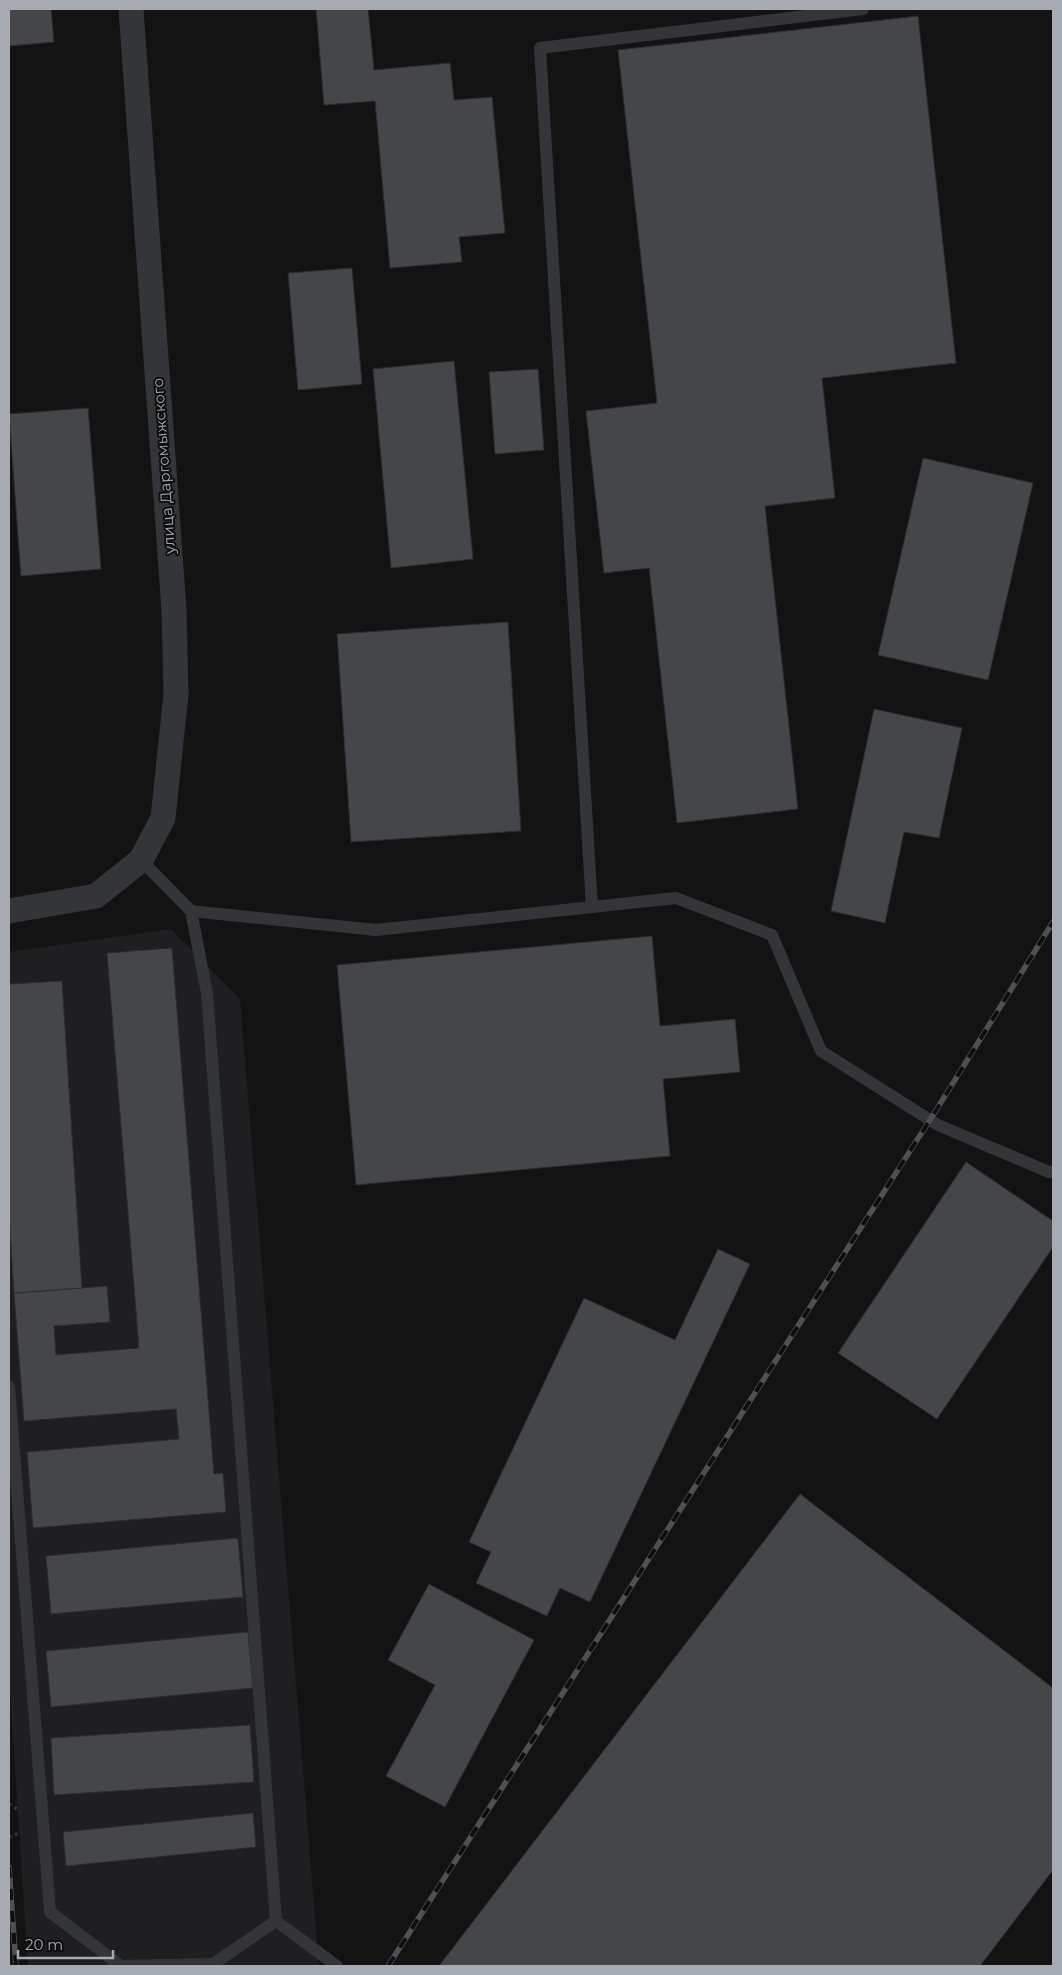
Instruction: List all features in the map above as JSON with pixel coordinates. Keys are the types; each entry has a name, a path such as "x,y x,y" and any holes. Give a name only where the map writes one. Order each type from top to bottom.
{"street":[{"name":"улица Даргомыжского","path":"9,911 96,896 141,860 163,818 176,694 174,610 131,9"}],"lane":[{"path":"592,907 540,48 863,9"},
{"path":"141,860 191,910 208,993 276,1921 337,1966"},
{"path":"191,910 376,930 676,898 772,935 822,1051 938,1125 1049,1172 1053,1172"},
{"path":"9,1387 50,1912 120,1966 213,1965 276,1921"}],"shaded area":[{"path":"171,929 240,999 319,1966 28,1966 9,1677 9,952"}],"building":[{"path":"9,9 51,9 54,42 9,46"},
{"path":"316,9 368,9 374,70 450,63 454,100 492,97 505,233 459,237 462,262 390,268 375,101 324,105"},
{"path":"918,16 956,363 822,378 835,498 765,506 798,809 677,823 649,568 604,573 586,411 657,403 618,50"},
{"path":"352,268 362,384 298,390 288,273"},
{"path":"454,361 473,559 391,568 373,369"},
{"path":"538,369 544,450 495,454 489,372"},
{"path":"88,408 101,569 21,576 9,414"},
{"path":"923,458 1033,483 988,680 878,655"},
{"path":"508,622 521,831 351,842 337,634"},
{"path":"874,709 962,728 939,838 904,832 885,923 831,911"},
{"path":"652,936 660,1026 735,1019 740,1072 663,1079 670,1156 356,1185 337,965"},
{"path":"172,948 214,1474 223,1473 226,1512 33,1528 27,1452 179,1439 176,1409 24,1421 14,1293 107,1286 110,1322 54,1326 56,1355 139,1348 107,953"},
{"path":"62,981 82,1288 14,1293 9,1215 9,984"},
{"path":"966,1162 1053,1221 1053,1247 937,1419 838,1353"},
{"path":"718,1249 750,1264 590,1602 560,1588 547,1616 476,1583 491,1552 469,1542 584,1298 675,1340"},
{"path":"800,1494 1053,1688 1053,1870 980,1966 439,1966"},
{"path":"238,1538 243,1597 51,1614 46,1556"},
{"path":"429,1584 534,1640 445,1807 386,1776 435,1685 388,1660"},
{"path":"248,1632 253,1688 51,1707 46,1651"},
{"path":"250,1725 254,1782 54,1795 51,1738"},
{"path":"253,1813 256,1847 66,1866 63,1832"}],"railway":[{"path":"388,1966 935,1112 1053,922"},
{"path":"9,1867 16,1966"}]}
